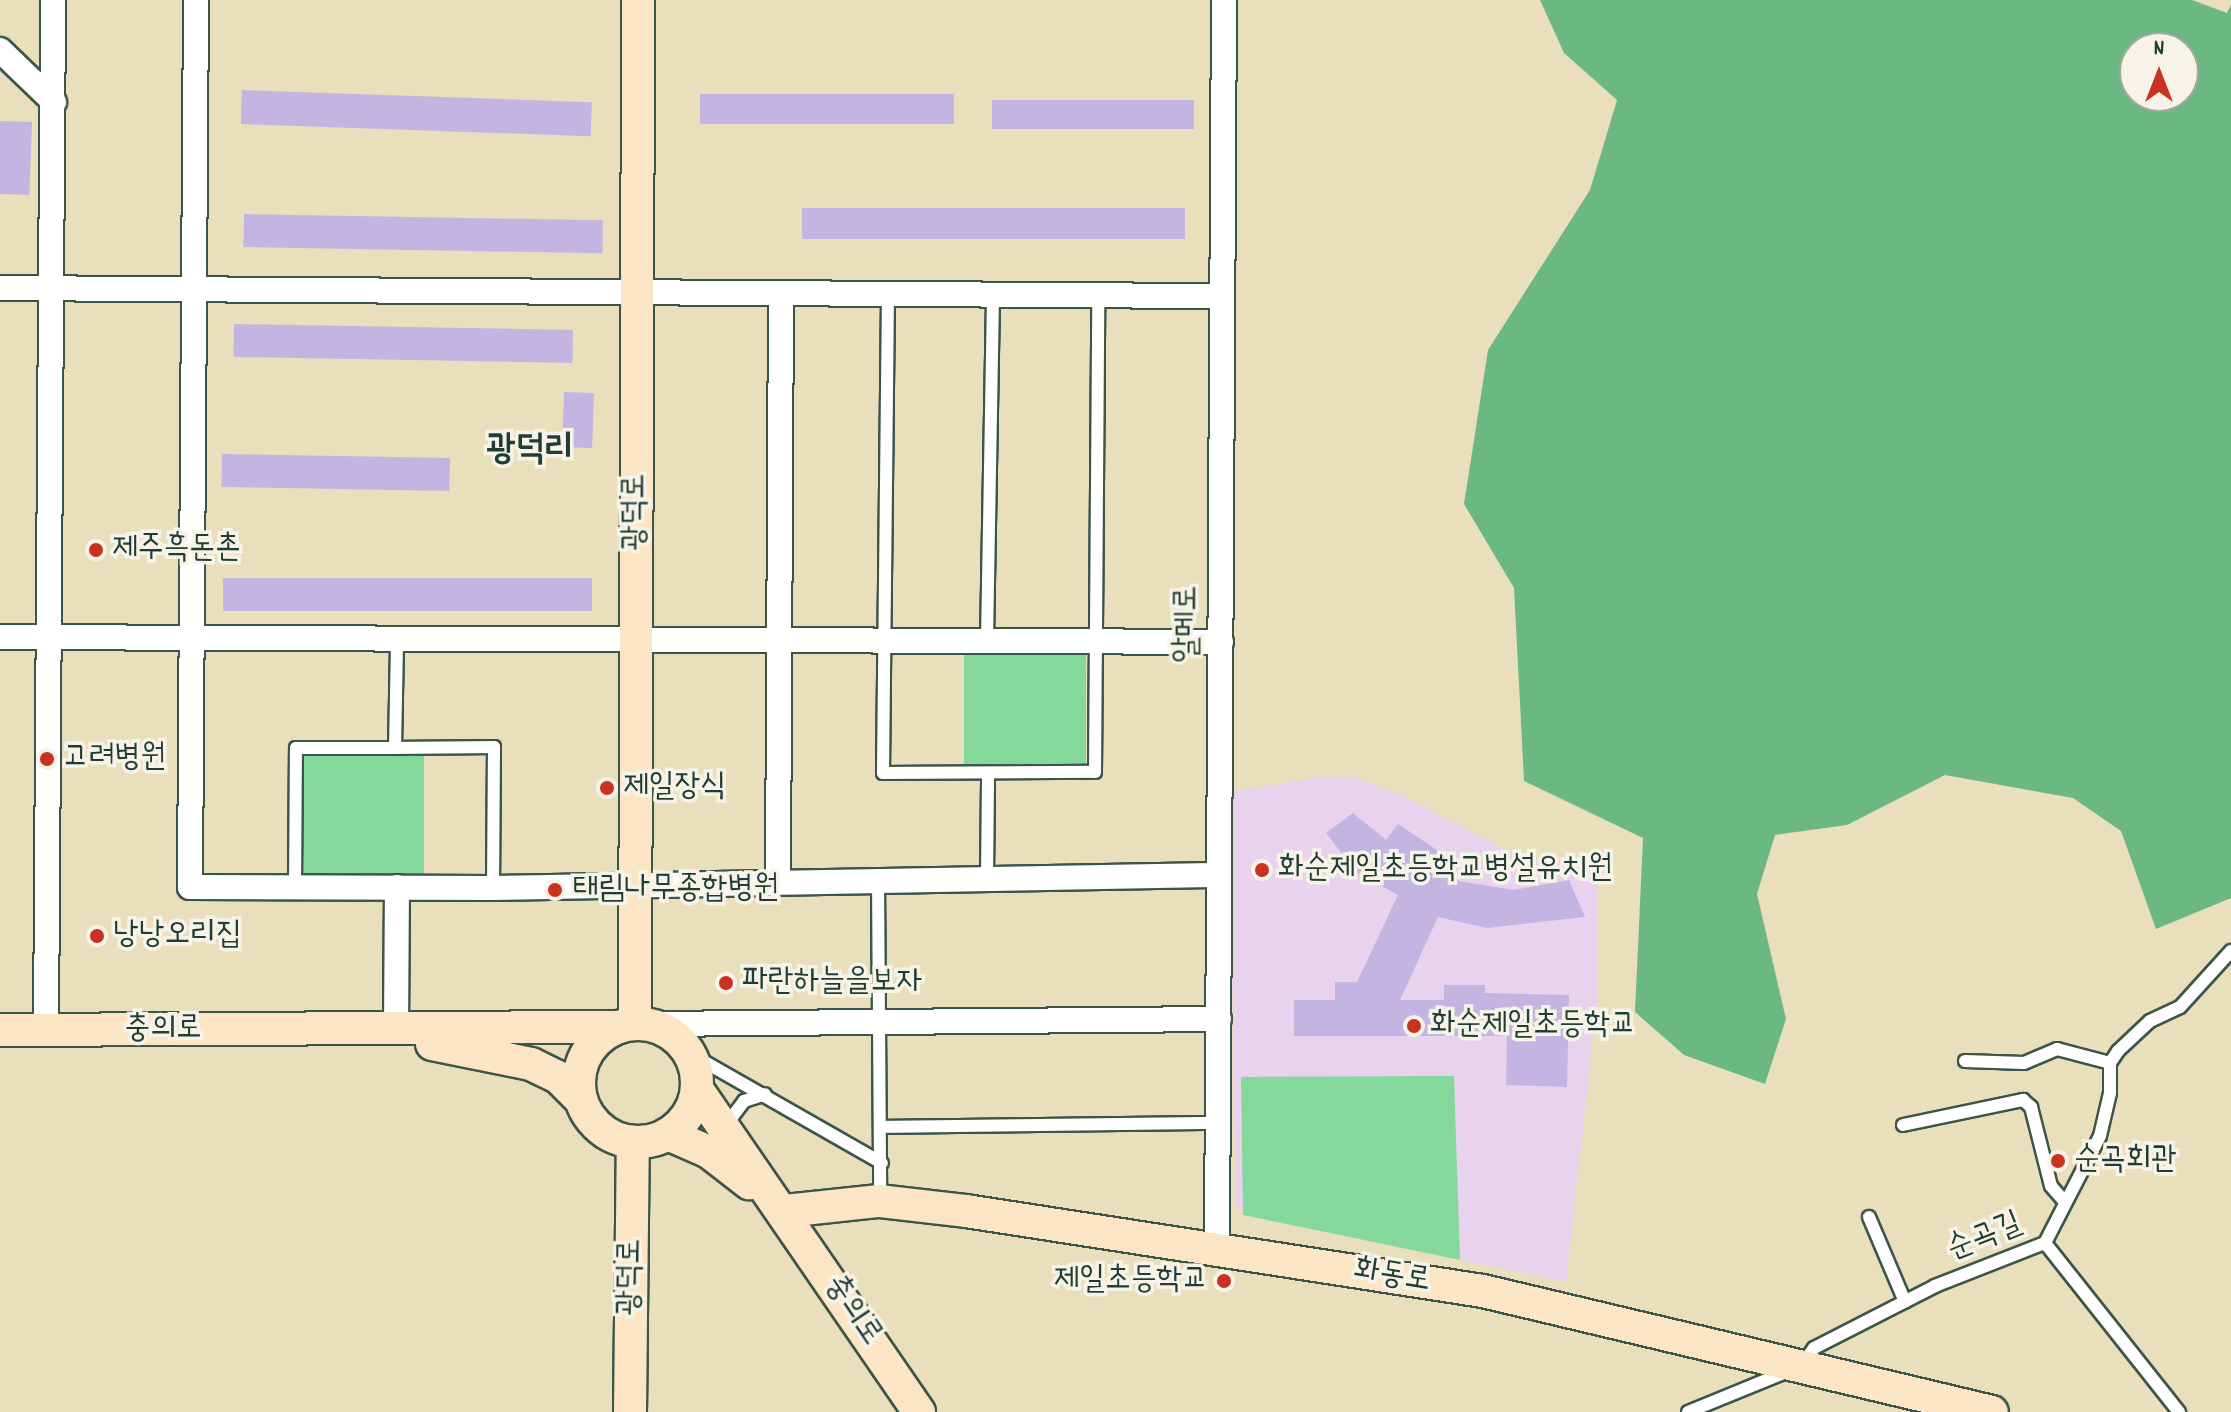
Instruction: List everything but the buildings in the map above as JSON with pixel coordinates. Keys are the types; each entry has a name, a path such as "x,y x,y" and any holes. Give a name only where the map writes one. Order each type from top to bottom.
{"street":[{"path":"46,1030 53,0"},
{"path":"196,0 190,887 493,888 878,878 1219,875"},
{"name":"광덕로","path":"634,1025 638,0"},
{"name":"알메로","path":"1217,1248 1224,0"},
{"path":"0,50 54,102"},
{"path":"0,288 1222,296"},
{"path":"778,881 781,293"},
{"path":"0,637 1221,642"},
{"path":"396,1029 397,887"},
{"path":"634,1025 664,1030 689,1053 697,1089 683,1121 668,1134 633,1142 600,1128 580,1099 578,1081 590,1047 634,1025 1219,1019"},
{"name":"충의로","path":"0,1030 326,1030 634,1025"},
{"name":"충의로","path":"326,1030 498,1055 558,1077 580,1099"},
{"name":"충의로","path":"697,1089 725,1132 785,1211 919,1412"},
{"name":"충의로","path":"668,1134 709,1152 785,1211"},
{"name":"광덕로","path":"630,1412 633,1142"},
{"name":"화동로","path":"785,1211 879,1201 1217,1248 1483,1291 1992,1412"}],"lane":[{"path":"888,294 883,773 1095,772 1098,295"},
{"path":"987,641 993,295"},
{"path":"395,748 397,639"},
{"path":"295,887 296,748 494,747 493,888"},
{"path":"987,877 988,773"},
{"path":"878,878 882,1163 879,1201"},
{"path":"1965,1061 2024,1063 2057,1049 2110,1063 2135,1033 2180,1007 2231,951"},
{"path":"689,1053 882,1163"},
{"name":"순곡길","path":"1688,1412 1801,1366 1814,1348 1905,1302 2045,1243 2063,1200 2100,1136 2110,1093 2110,1063"},
{"path":"725,1132 734,1109 762,1093"},
{"path":"1903,1125 2023,1100 2031,1107 2051,1186 2063,1200"},
{"path":"881,1127 1218,1123"},
{"path":"1869,1217 1905,1302"},
{"path":"2045,1243 2179,1412"}],"shaded area":[{"name":"화순제일초등학교","path":"1329,776 1356,778 1401,795 1504,849 1540,861 1597,865 1597,999 1566,1282 1243,1215 1236,1204 1229,792"}],"green space":[{"path":"1540,0 2192,0 2227,13 2231,4 2231,898 2156,929 2121,831 2073,798 1945,775 1847,825 1775,835 1757,894 1786,1019 1765,1084 1684,1055 1635,1012 1643,838 1524,781 1514,588 1464,504 1488,350 1590,190 1617,100 1564,53"},
{"path":"964,650 1086,650 1086,767 964,767"},
{"path":"301,754 424,754 424,878 301,878"},
{"path":"1454,1076 1460,1260 1243,1215 1241,1077"}],"place":[{"name":"제주흑돈촌","path":"96,550"},
{"name":"고려병원","path":"47,759"},
{"name":"제일장식","path":"607,788"},
{"name":"화순제일초등학교병설유치원","path":"1262,870"},
{"name":"태림나무종합병원","path":"555,890"},
{"name":"낭낭오리집","path":"97,936"},
{"name":"파란하늘을보자","path":"726,983"},
{"name":"화순제일초등학교","path":"1414,1026"},
{"name":"순곡회관","path":"2058,1161"},
{"name":"제일초등학교","path":"1224,1281"}],"district":[{"name":"광덕리","path":"530,452"}]}
